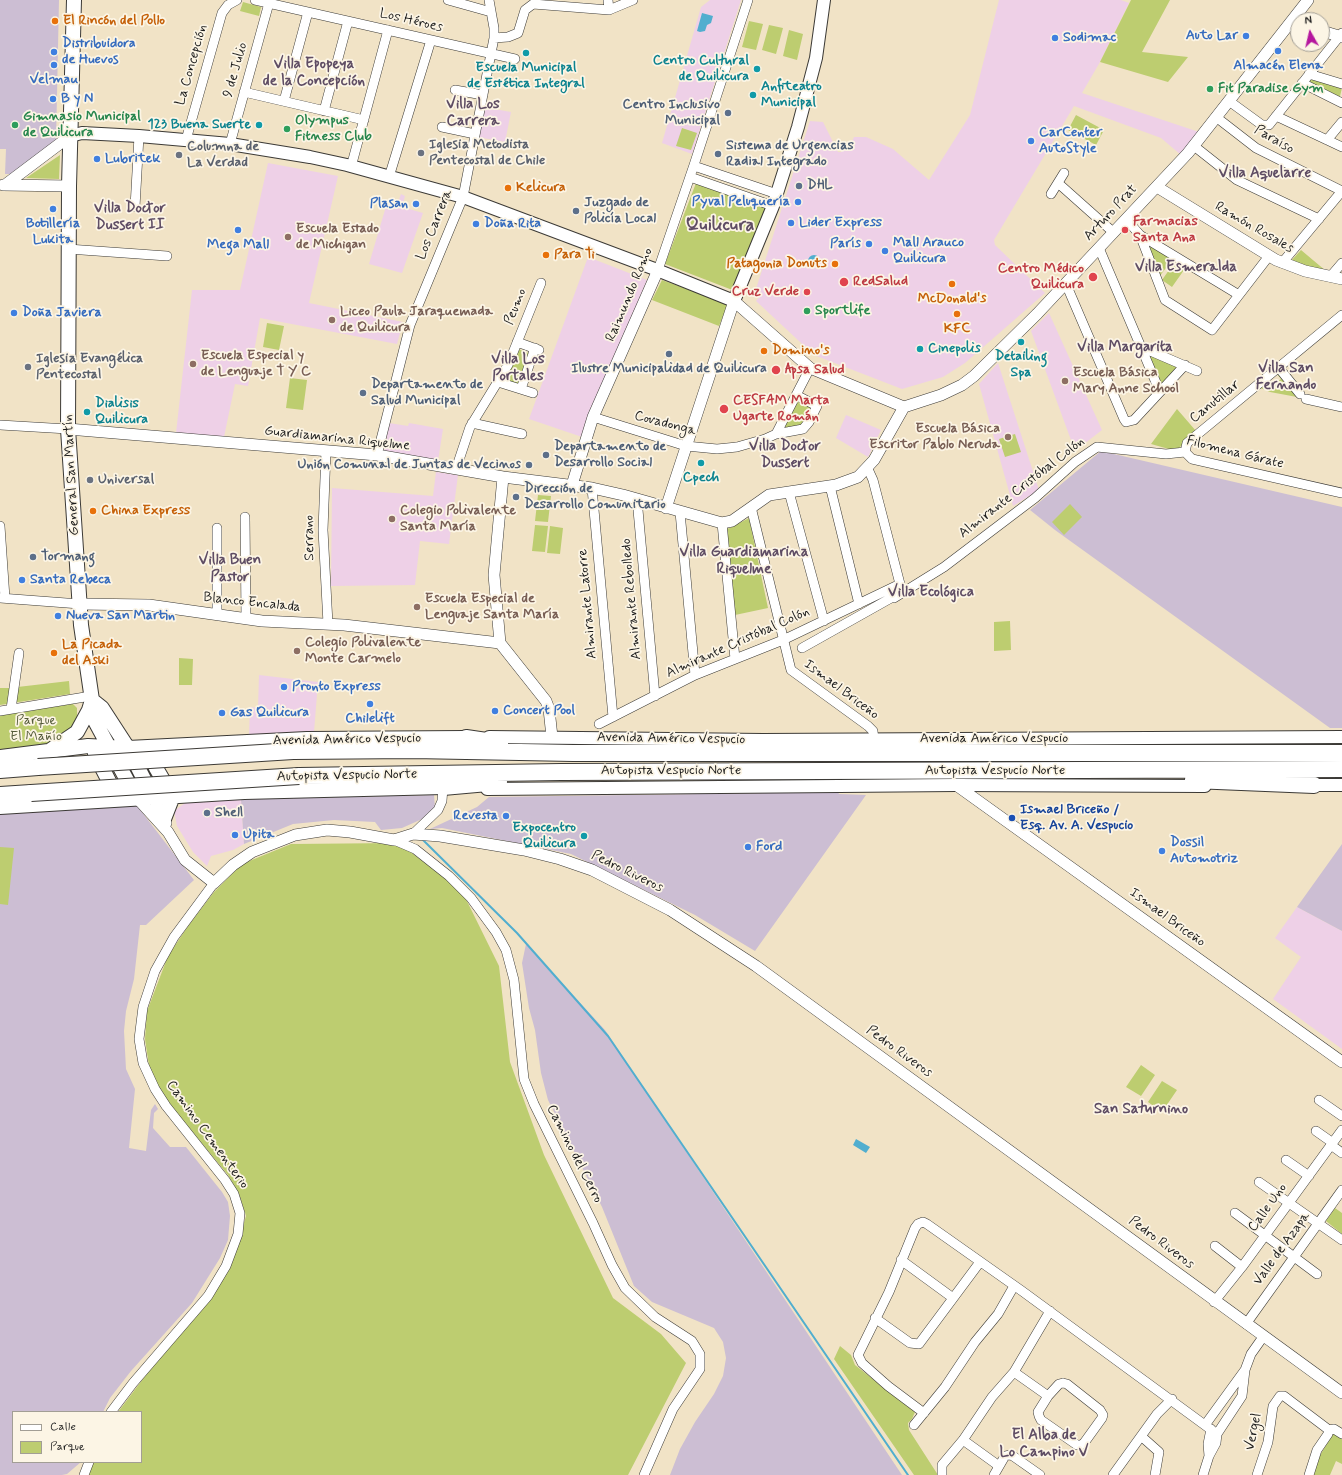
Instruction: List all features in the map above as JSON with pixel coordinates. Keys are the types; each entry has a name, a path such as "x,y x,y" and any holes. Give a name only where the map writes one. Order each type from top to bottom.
{"highway":[{"path":"466,738 573,753"},
{"name":"Autopista Vespucio Norte","path":"0,770 293,751 413,750 573,753 1342,753"},
{"name":"Autopista Vespucio Norte","path":"0,796 299,776 561,772 1342,769"},
{"path":"1106,771 1186,779 1314,785"},
{"path":"443,787 507,782 561,772"}],"main road":[{"name":"General San Martín","path":"74,0 68,250 68,429 80,604 91,702 109,747 137,798"},
{"path":"70,136 82,134 139,136 230,144 310,157 352,166 463,197 658,270 734,301 773,206 798,126 816,58 824,0"},
{"path":"49,750 66,741 77,732 91,702 102,708 128,748 153,797"},
{"name":"Avenida Américo Vespucio","path":"0,756 88,746 128,748 307,739 552,737 874,740 1342,737"},
{"path":"88,746 97,757 112,787 116,799"},
{"path":"154,747 153,760 156,768 173,796 166,825"},
{"path":"0,807 251,792 443,787 480,789 956,785 1342,785"}],"street":[{"name":"Los Héroes","path":"255,0 515,59"},
{"path":"448,0 491,12"},
{"name":"Los Carrera","path":"377,455 410,325 463,197 494,38 489,0"},
{"path":"608,0 610,10"},
{"path":"494,38 518,33 525,10 532,2 571,4 610,10 633,0"},
{"name":"Raimundo Romo","path":"572,485 593,417 658,270 694,166 748,0"},
{"name":"Arturo Prat","path":"1301,12 1308,0"},
{"name":"La Concepción","path":"186,140 222,13 235,1"},
{"name":"9 de Julio","path":"230,144 269,3"},
{"path":"284,101 308,12"},
{"path":"324,111 348,21"},
{"name":"Arturo Prat","path":"904,407 950,392 969,380 1066,284 1113,232 1157,187 1194,146 1229,101 1290,28"},
{"path":"352,166 388,30"},
{"path":"1229,101 1264,126 1269,124 1341,35 1330,33"},
{"path":"389,177 432,40"},
{"path":"1310,74 1342,84"},
{"path":"1302,83 1342,103"},
{"path":"455,90 483,94"},
{"path":"244,92 364,120"},
{"path":"1276,116 1342,147"},
{"name":"Paraíso","path":"1216,117 1256,148 1342,191"},
{"path":"1327,140 1342,122"},
{"path":"442,127 475,134"},
{"path":"2,185 70,136"},
{"path":"135,207 139,136"},
{"path":"1194,146 1240,182 1319,219"},
{"path":"694,166 776,194"},
{"path":"1051,194 1064,173"},
{"path":"690,177 773,206"},
{"path":"729,191 733,179"},
{"path":"1058,183 1113,232"},
{"path":"2,185 69,186"},
{"name":"Ramón Rosales","path":"1157,187 1282,263 1342,279"},
{"path":"1282,263 1342,191"},
{"path":"1126,219 1140,235 1239,295"},
{"path":"1140,235 1165,300 1212,330 1269,256"},
{"path":"1099,248 1160,392"},
{"path":"68,250 167,256"},
{"path":"1330,277 1342,263"},
{"name":"Peumo","path":"456,469 472,423 498,382 517,342 541,283"},
{"path":"1066,284 1124,419 1128,422 1134,420 1185,366"},
{"path":"666,508 734,301 810,368 904,407 868,469 854,480 830,486 769,495 732,521 722,523 735,659"},
{"name":"Canutillar","path":"1185,452 1187,443 1342,315"},
{"path":"517,342 537,349 521,389"},
{"path":"1141,347 1197,371"},
{"path":"776,434 810,368"},
{"path":"1278,368 1303,396 1342,407"},
{"path":"498,382 533,393"},
{"name":"Covadonga","path":"593,417 686,446 717,449 737,447 766,439 776,434 803,429 809,422 817,406 796,395"},
{"path":"472,423 522,434"},
{"name":"Guardiamarina Riquelme","path":"0,425 68,429 377,455 503,477 592,488 722,523"},
{"name":"Filomena Gárate","path":"1097,447 1166,454 1185,452 1187,456 1192,459 1342,493"},
{"name":"Almirante Cristóbal Colón","path":"599,724 695,675 783,640 859,604 890,594 903,593 954,559 1035,498 1075,462 1097,447"},
{"name":"Serrano","path":"326,451 323,530 328,624"},
{"name":"Almirante Cristóbal Colón","path":"868,469 873,480 900,584 890,594"},
{"path":"503,477 494,575 500,643 546,701 549,709 552,737"},
{"path":"830,486 859,604"},
{"name":"Almirante Latorre","path":"592,488 613,717"},
{"path":"788,492 824,621"},
{"name":"Almirante Rebolledo","path":"637,499 655,696"},
{"name":"Ismael Briceño","path":"751,507 783,640 792,670 868,726 873,732 874,740"},
{"path":"680,512 695,675"},
{"path":"245,517 246,619"},
{"path":"0,526 2,598"},
{"path":"217,528 217,614"},
{"path":"802,648 890,594"},
{"name":"Blanco Encalada","path":"2,598 80,604 149,605 246,619 328,624 500,643"},
{"path":"11,709 19,652"},
{"path":"0,711 91,702"},
{"name":"Ismael Briceño","path":"956,785 1342,1062"},
{"path":"975,799 976,791 980,785"},
{"path":"413,834 438,810 442,801 443,787"},
{"path":"153,797 185,860 214,883"},
{"path":"137,798 166,825"},
{"name":"Camino Cementerio","path":"112,1411 130,1387 208,1296 226,1266 238,1234 240,1213 234,1194 155,1089 143,1063 139,1039 143,1007 156,971 174,937 214,883 232,865 246,856 295,835 315,831 338,831 394,840"},
{"name":"Pedro Riveros","path":"394,840 413,834 440,836 524,850 560,859 592,870 695,924 756,966 1165,1264 1214,1302 1342,1393"},
{"name":"Camino del Cerro","path":"394,840 415,849 449,876 471,898 496,932 506,950 514,980 524,1079 534,1104 593,1223 612,1265 625,1288 655,1317 692,1341 700,1354 700,1369 673,1409 644,1475"},
{"path":"1319,1100 1342,1116"},
{"name":"Calle Uno","path":"1214,1302 1242,1267 1342,1130"},
{"path":"1316,1131 1342,1153"},
{"path":"1286,1160 1309,1176"},
{"path":"1259,1182 1342,1240"},
{"name":"Valle de Azapa","path":"1246,1324 1342,1190"},
{"path":"1235,1213 1317,1274"},
{"path":"924,1412 888,1386 859,1359 860,1350 889,1292 915,1228 918,1224 923,1222 1053,1313 1211,1429"},
{"path":"1215,1246 1242,1267"},
{"path":"901,1260 953,1298"},
{"path":"875,1318 910,1343 916,1345 922,1341 980,1262"},
{"path":"914,1425 945,1387 975,1342 1005,1304 1010,1301 1017,1288"},
{"path":"942,1475 942,1465 963,1440 989,1401 1014,1372 1039,1331 1047,1326 1053,1313"},
{"path":"1211,1429 1228,1420 1242,1396 1245,1370 1251,1354 1263,1337"},
{"path":"1203,1475 1209,1456 1214,1447 1211,1429 1216,1410 1245,1370"},
{"path":"1014,1372 1048,1396"},
{"path":"1059,1384 1067,1384 1100,1410 1102,1418 1084,1443 1077,1445 1041,1420 1038,1412 1048,1396 1059,1384"},
{"name":"Vergel","path":"1257,1475 1268,1442 1273,1406 1280,1396 1284,1396 1328,1430"},
{"path":"1113,1475 1157,1414 1159,1405 1169,1397"},
{"path":"1216,1410 1222,1413 1228,1420"},
{"path":"1308,1475 1317,1450 1328,1434 1328,1430 1334,1429 1342,1434"},
{"path":"1141,1436 1159,1452 1155,1475"},
{"path":"963,1440 999,1466"},
{"path":"994,1475 1005,1456 1013,1456 1040,1475"},
{"path":"84,1475 89,1463"}],"shaded area":[{"path":"0,0 59,0 56,142 13,174 5,174 6,149 0,149"},
{"path":"710,0 741,0 692,154 662,143 701,7"},
{"name":"Mall Arauco Quilicura","path":"999,0 1121,0 1129,3 1100,62 1082,93 1199,132 1181,155 1161,138 1074,106 994,240 995,245 1045,293 965,363 943,377 902,389 814,355 756,301 761,295 755,292 810,121 823,122 838,152 841,152 851,144 854,137 866,137 893,149 929,180 970,115"},
{"path":"483,107 511,112 505,142 477,137"},
{"path":"268,163 338,176 309,303 403,322 397,344 260,318 248,386 235,384 224,437 176,433 192,290 240,290"},
{"path":"401,194 405,196 402,207 423,213 402,273 369,264 387,203 397,205"},
{"path":"588,257 647,280 582,437 529,419"},
{"name":"Escuela Básica Mary Anne School","path":"1049,313 1102,430 1075,451 1031,331"},
{"name":"Escuela Básica Escritor Pablo Neruda","path":"998,363 1039,490 1013,506 979,384"},
{"path":"846,415 881,430 868,457 836,438"},
{"name":"Colegio Polivalente Santa María","path":"389,423 408,426 409,423 443,429 438,461 384,451"},
{"path":"1101,451 1342,507 1342,728 1330,728 1055,530 1030,510"},
{"name":"Colegio Polivalente Santa María","path":"436,472 458,475 449,544 420,541 415,585 331,586 332,488 433,496"},
{"path":"259,675 318,682 314,732 249,735 250,707 258,708"},
{"path":"838,792 839,794 866,795 755,951 695,915 571,854 442,828 430,829 477,807 489,797"},
{"path":"434,795 435,808 431,815 402,828 381,830 375,822 334,820 293,824 244,844 241,799"},
{"path":"241,799 244,844 233,850 211,856 207,866 193,852 177,826 174,811 185,803"},
{"path":"135,803 194,880 146,925 140,925 134,979 126,1011 124,1031 126,1069 135,1089 129,1148 146,1151 151,1110 155,1104 158,1109 154,1113 153,1128 170,1147 186,1147 222,1192 228,1202 230,1216 228,1240 220,1258 192,1303 131,1371 110,1398 104,1411 12,1411 12,1463 80,1463 67,1474 62,1475 0,1475 0,814"},
{"path":"1342,844 1342,931 1297,907"},
{"path":"1297,907 1342,931 1342,1049 1273,999 1301,957 1275,938"},
{"path":"526,944 605,1030 902,1475 670,1475 680,1449 695,1422 714,1394 723,1376 726,1358 723,1342 714,1328 652,1302 634,1286 602,1207 548,1100 541,1073 535,1030 529,1008 522,963"}],"green space":[{"path":"1131,0 1170,0 1142,52 1188,57 1168,82 1100,62"},
{"path":"243,2 261,7 259,16 240,11"},
{"path":"749,21 763,24 756,50 742,47"},
{"path":"769,25 783,28 776,54 762,50"},
{"path":"789,30 803,34 797,60 783,56"},
{"path":"1311,77 1342,88 1339,100 1307,84"},
{"path":"1076,115 1104,130 1096,145 1068,130"},
{"path":"682,128 697,133 691,150 676,146"},
{"path":"60,155 59,179 26,178"},
{"path":"696,183 766,208 735,291 665,264"},
{"path":"1146,242 1172,260 1159,277"},
{"path":"1301,250 1326,271 1290,262"},
{"path":"1174,263 1184,270 1172,287 1162,280"},
{"path":"662,280 728,304 719,326 652,300"},
{"path":"267,323 284,326 279,350 263,347"},
{"path":"518,349 531,354 519,386 506,381"},
{"path":"1146,352 1176,364 1177,371 1161,387"},
{"path":"1278,372 1297,397 1270,392 1258,387 1264,382 1269,388 1281,379 1276,373"},
{"path":"290,378 307,380 303,410 286,408"},
{"path":"798,400 814,407 804,425 782,430"},
{"path":"1177,409 1196,431 1176,451 1151,444"},
{"path":"1015,434 1021,452 1005,457 999,439"},
{"path":"538,495 551,496 548,522 535,521"},
{"path":"1070,504 1082,517 1064,535 1052,522"},
{"path":"749,518 768,608 735,615 725,529"},
{"path":"535,525 548,526 545,552 532,551"},
{"path":"550,526 563,528 560,554 547,553"},
{"path":"1010,621 1011,650 994,651 994,622"},
{"path":"179,658 193,659 192,685 179,685"},
{"path":"69,681 70,694 0,705 0,688"},
{"name":"Parque El Mañío","path":"73,704 77,708 77,717 74,724 63,737 47,747 0,752 0,714"},
{"path":"398,843 461,889 499,966 510,1062 544,1155 613,1298 661,1334 686,1363 628,1475 89,1475 93,1463 142,1463 142,1411 119,1411 152,1367 208,1302 232,1263 246,1216 239,1194 228,1175 161,1094 149,1066 145,1039 147,1011 168,956 188,926 214,892 242,864 291,844"},
{"path":"0,847 14,848 8,905 0,904"},
{"path":"1141,1065 1155,1075 1141,1096 1126,1087"},
{"path":"1162,1081 1177,1090 1162,1112 1148,1102"},
{"path":"1335,1208 1342,1213 1342,1234 1326,1221"},
{"path":"840,1346 851,1355 855,1365 915,1412 912,1419 908,1423 909,1430 938,1475 914,1475 834,1359"},
{"path":"1334,1432 1342,1437 1342,1464 1336,1461 1330,1475 1312,1475 1319,1457"}],"water":[{"path":"702,13 713,16 711,23 707,25 705,31 700,32 697,31"},
{"path":"812,255 816,255 820,261 816,267 812,267 808,263 808,259"},
{"path":"856,1139 870,1147 866,1153 853,1145"}],"waterway":[{"path":"422,839 517,933 608,1036 908,1475"}],"place":[{"name":"El Rincón del Pollo","path":"55,21"},
{"name":"Auto Lar","path":"1246,36"},
{"name":"Sodimac","path":"1055,38"},
{"name":"Almacén Elena","path":"1278,51"},
{"name":"Distribuidora de Huevos","path":"54,52"},
{"name":"Escuela Municipal de Estética Integral","path":"526,53"},
{"name":"Velmau","path":"54,65"},
{"name":"Centro Cultural de Quilicura","path":"757,69"},
{"name":"Fit Paradise Gym","path":"1210,89"},
{"name":"Anfiteatro Municipal","path":"753,95"},
{"name":"B y N","path":"53,99"},
{"name":"Centro Inclusivo Municipal","path":"728,113"},
{"name":"Gimnasio Municipal de Quilicura","path":"15,125"},
{"name":"123 Buena Suerte","path":"259,125"},
{"name":"Olympus Fitness Club","path":"287,129"},
{"name":"CarCenter AutoStyle","path":"1031,141"},
{"name":"Iglesia Metodista Pentecostal de Chile","path":"421,153"},
{"name":"Sistema de Urgencias Radial Integrado","path":"718,154"},
{"name":"Columna de La Verdad","path":"179,155"},
{"name":"Lubritek","path":"97,159"},
{"name":"DHL","path":"799,186"},
{"name":"Kelicura","path":"508,188"},
{"name":"Pyval Peluquería","path":"798,202"},
{"name":"Plasan","path":"416,204"},
{"name":"Botillería Lukita","path":"53,209"},
{"name":"Juzgado de Policía Local","path":"576,211"},
{"name":"Lider Express","path":"791,223"},
{"name":"Doña Rita","path":"476,224"},
{"name":"Mega Mall","path":"238,230"},
{"name":"Farmacias Santa Ana","path":"1125,230"},
{"name":"Escuela Estado de Michigan","path":"288,237"},
{"name":"París","path":"869,244"},
{"name":"Mall Arauco Quilicura","path":"885,251"},
{"name":"Para Ti","path":"546,255"},
{"name":"Patagonia Donuts","path":"835,264"},
{"name":"Centro Médico Quilicura","path":"1093,277"},
{"name":"RedSalud","path":"844,282"},
{"name":"McDonald's","path":"952,284"},
{"name":"Cruz Verde","path":"807,292"},
{"name":"Sportlife","path":"807,311"},
{"name":"Doña Javiera","path":"14,313"},
{"name":"KFC","path":"957,314"},
{"name":"Liceo Paula Jaraquemada de Quilicura","path":"332,320"},
{"name":"Detailing Spa","path":"1021,342"},
{"name":"Cinepolis","path":"920,349"},
{"name":"Domino's","path":"764,351"},
{"name":"Ilustre Municipalidad de Quilicura","path":"669,354"},
{"name":"Escuela Especial y de Lenguaje T Y C","path":"193,364"},
{"name":"Iglesia Evangélica Pentecostal","path":"28,367"},
{"name":"Apsa Salud","path":"776,370"},
{"name":"Escuela Básica Mary Anne School","path":"1065,381"},
{"name":"Departamento de Salud Municipal","path":"363,393"},
{"name":"CESFAM Marta Ugarte Román","path":"724,409"},
{"name":"Dialisis Quilicura","path":"87,412"},
{"name":"Escuela Básica Escritor Pablo Neruda","path":"1008,437"},
{"name":"Departamento de Desarrollo Social","path":"546,455"},
{"name":"Cpech","path":"701,463"},
{"name":"Unión Comunal de Juntas de Vecinos","path":"529,465"},
{"name":"Universal","path":"90,480"},
{"name":"Dirección de Desarrollo Comunitario","path":"516,497"},
{"name":"China Express","path":"93,511"},
{"name":"Colegio Polivalente Santa María","path":"392,519"},
{"name":"Tormang","path":"33,557"},
{"name":"Santa Rebeca","path":"22,580"},
{"name":"Escuela Especial de Lenguaje Santa María","path":"417,607"},
{"name":"Nueva San Martin","path":"58,616"},
{"name":"Colegio Polivalente Monte Carmelo","path":"297,651"},
{"name":"La Picada del Aski","path":"54,653"},
{"name":"Pronto Express","path":"284,687"},
{"name":"Chilelift","path":"370,704"},
{"name":"Concert Pool","path":"495,711"},
{"name":"Gas Quilicura","path":"222,713"},
{"name":"Shell","path":"207,813"},
{"name":"Revesta","path":"506,816"},
{"name":"Ismael Briceño / Esq. Av. A. Vespucio","path":"1012,818"},
{"name":"Upita","path":"235,835"},
{"name":"Expocentro Quilicura","path":"584,836"},
{"name":"Ford","path":"748,847"},
{"name":"Dossil Automotriz","path":"1162,851"}],"district":[{"name":"Villa Epopeya de la Concepción","path":"314,74"},
{"name":"Villa Los Carrera","path":"473,114"},
{"name":"Villa Aquelarre","path":"1265,174"},
{"name":"Villa Doctor Dussert II","path":"130,218"},
{"name":"Quilicura","path":"720,226"},
{"name":"Villa Esmeralda","path":"1186,268"},
{"name":"Villa Margarita","path":"1125,348"},
{"name":"Villa Los Portales","path":"518,368"},
{"name":"Villa San Fernando","path":"1286,378"},
{"name":"Villa Doctor Dussert","path":"785,456"},
{"name":"Villa Guardiamarina Riquelme","path":"744,562"},
{"name":"Villa Buen Pastor","path":"230,570"},
{"name":"Villa Ecológica","path":"931,593"},
{"name":"San Saturnino","path":"1141,1110"},
{"name":"El Alba de Lo Campino V","path":"1044,1444"}]}
